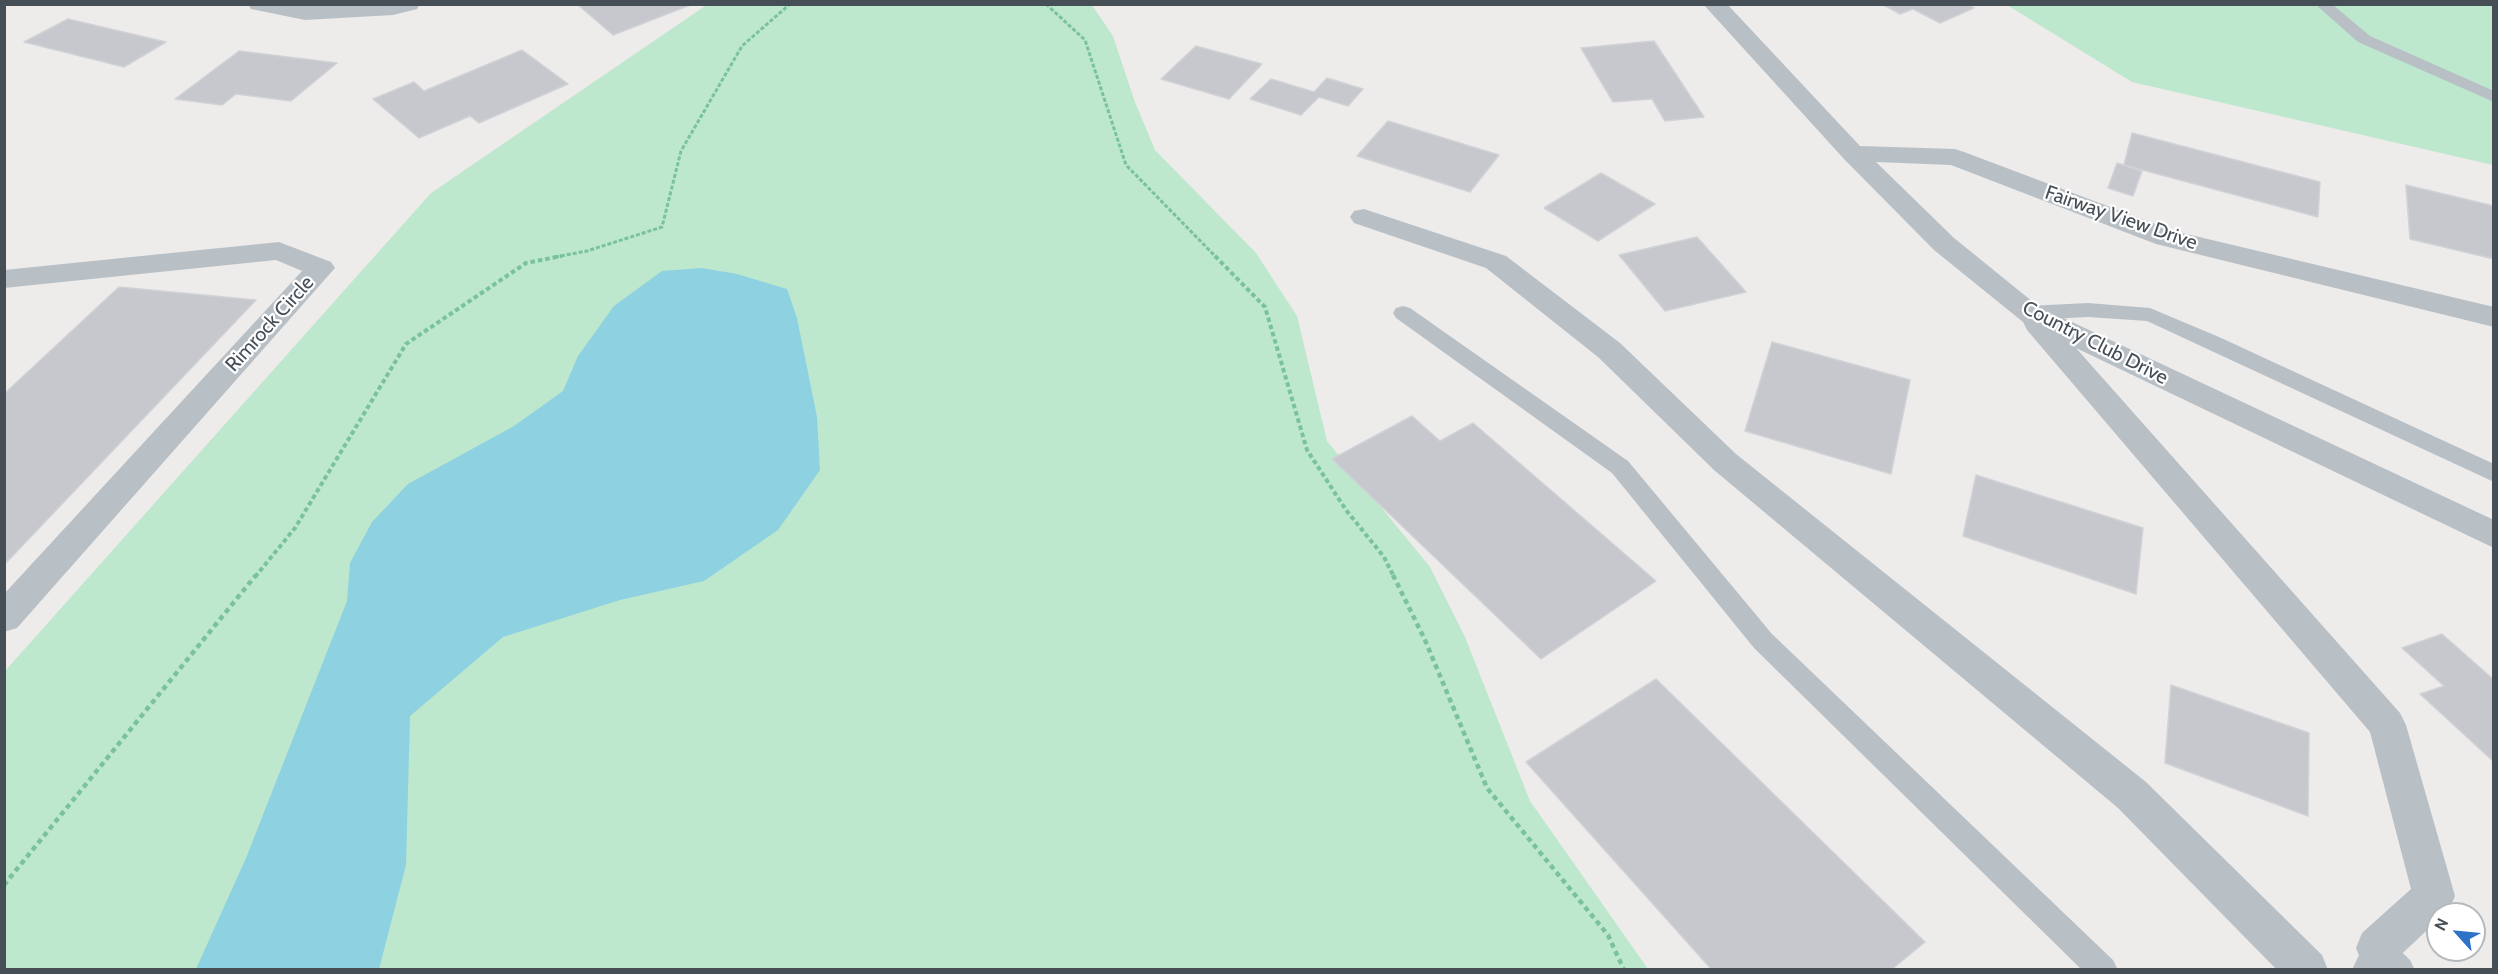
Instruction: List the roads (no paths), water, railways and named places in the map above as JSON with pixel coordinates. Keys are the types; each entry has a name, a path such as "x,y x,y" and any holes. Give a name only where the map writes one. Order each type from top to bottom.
{"street":[{"path":"259,4 305,13 393,8 409,4"},
{"name":"Country Club Drive","path":"1714,4 1853,154 1944,243 2028,313 2493,536"},
{"name":"Fairway View Drive","path":"1853,154 1954,157 2166,238 2493,318"},
{"path":"1364,217 1496,262 1609,350 1725,462 2132,795 2307,969"},
{"name":"Rimrock Circle","path":"4,279 279,252 321,268 4,618"},
{"path":"2028,313 2387,725 2434,896 2381,962"}],"lane":[{"path":"2322,4 2364,39 2493,97"},
{"path":"2028,313 2088,310 2150,315 2493,474"},
{"path":"1403,313 1620,467 1763,641 2103,969"}],"water":[{"path":"702,268 737,274 787,289 797,318 817,417 820,470 778,530 704,581 620,600 503,637 410,716 406,865 379,969 196,969 246,858 347,601 350,563 372,522 408,484 514,426 563,391 578,356 614,306 662,271"}]}
